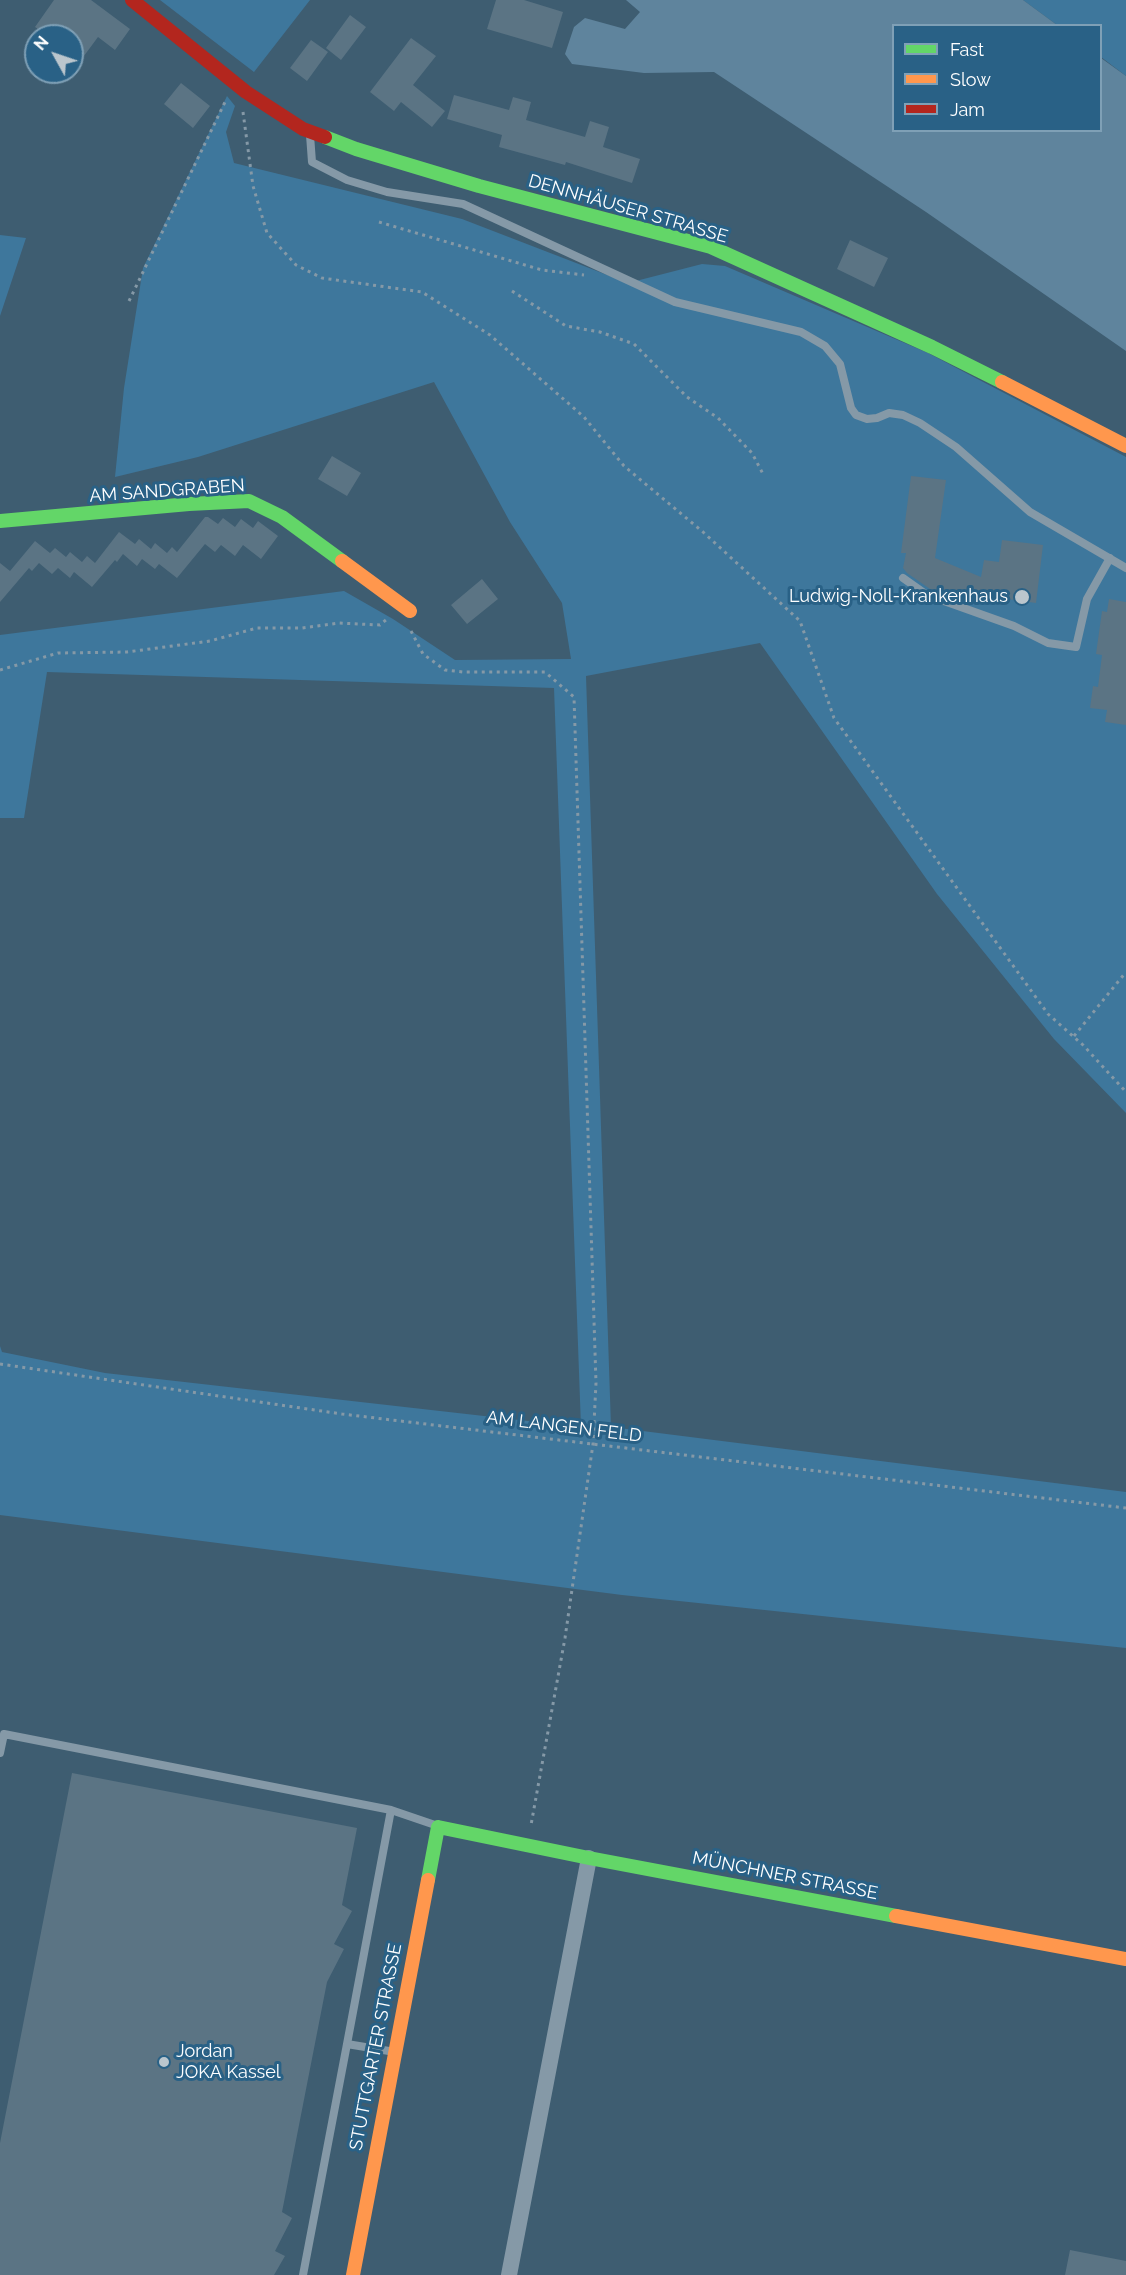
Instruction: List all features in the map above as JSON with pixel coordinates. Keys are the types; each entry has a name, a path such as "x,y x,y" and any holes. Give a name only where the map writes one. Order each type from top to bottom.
{"street":[{"name":"DENNHÄUSER STRASSE","path":"132,0 246,92 310,132 356,149 479,186 711,247 932,347 1126,446"},
{"name":"AM SANDGRABEN","path":"0,521 189,504 249,501 282,518 407,609"},
{"name":"MÜNCHNER STRASSE","path":"438,1827 1126,1959"},
{"name":"STUTTGARTER STRASSE","path":"353,2275 438,1827"},
{"path":"509,2275 589,1857"}],"lane":[{"path":"310,132 312,162 347,180 387,192 463,204 675,302 801,332 825,346 840,364 850,408 856,415 867,419 888,413 903,415 920,423 956,447 1030,512 1126,568"},
{"path":"903,578 927,595 1014,626 1048,643 1076,647 1087,599 1110,558"},
{"path":"0,1753 4,1734 391,1810 438,1827"},
{"path":"303,2275 391,1810"},
{"path":"347,2044 395,2052"}],"path":[{"path":"129,301 220,116 233,81"},
{"path":"246,92 243,117 253,186 267,233 296,264 322,278 423,292 490,336 584,417 624,466 703,532 800,621 834,718 1048,1014 1074,1037 1126,1092"},
{"path":"380,222 542,270 592,276"},
{"path":"512,291 566,326 600,332 634,344 687,397 718,418 752,453 763,474"},
{"path":"0,670 58,653 127,652 210,641 257,628 302,628 339,623 380,625 407,609 415,641 423,654 445,670 545,672 574,697 596,1371 593,1444 565,1638 528,1845"},
{"path":"1074,1037 1126,972"},
{"name":"AM LANGEN FELD","path":"0,1364 342,1414 1126,1508"}],"shaded area":[{"path":"160,0 310,0 254,72"},
{"path":"626,0 1023,0 1056,24 892,24 892,132 1102,132 1102,59 1126,76 1126,351 926,212 714,72 644,73 572,64 565,54 574,27 585,18 625,29 640,12"},
{"path":"1023,0 1126,0 1126,76 1102,58 1102,24 1056,24"},
{"path":"227,96 235,106 226,132 234,163 462,219 628,283 702,264 725,266 928,353 1126,457 1126,1113 1054,1039 937,894 760,643 586,676 611,1427 1126,1492 1126,1648 622,1595 0,1515 0,1346 2,1352 105,1373 581,1427 554,688 47,672 24,818 0,818 0,635 344,591 393,619 455,660 571,659 562,603 510,522 434,382 198,457 115,477 124,388 143,268"},
{"path":"0,235 26,238 0,316"}],"building":[{"path":"54,0 91,0 130,29 115,50 98,37 84,56 84,24 37,24"},
{"path":"496,0 524,0 563,12 552,48 487,29"},
{"path":"350,15 366,27 341,60 326,48"},
{"path":"411,38 436,56 413,85 445,111 432,127 401,102 394,111 370,92"},
{"path":"311,40 328,52 307,81 290,68"},
{"path":"181,83 210,106 193,128 164,104"},
{"path":"454,95 509,110 513,97 531,102 526,120 585,137 590,121 609,127 603,147 640,159 632,183 566,162 565,165 499,147 502,135 447,119"},
{"path":"850,240 888,258 874,287 837,269"},
{"path":"332,456 361,473 347,496 318,479"},
{"path":"911,476 946,480 935,558 981,577 984,560 999,562 1002,540 1043,545 1036,603 1007,599 1006,605 960,600 930,589 907,573 903,568 906,553 901,553"},
{"path":"205,517 218,524 223,518 235,527 241,519 253,528 258,521 278,536 261,559 243,545 235,556 221,545 215,552 205,544 177,578 159,564 155,569 142,559 137,566 123,554 92,587 74,572 70,578 58,568 52,574 39,563 32,571 29,568 0,602 0,563 10,571 35,541 50,553 55,548 66,557 70,552 82,562 87,556 95,563 119,532 135,544 139,539 151,549 155,543 167,553 172,547 177,552"},
{"path":"482,579 498,599 467,624 451,605"},
{"path":"1109,599 1126,602 1126,725 1105,722 1107,710 1090,708 1093,686 1098,687 1102,655 1096,654 1102,611 1107,612"},
{"name":"Jordan JOKA Kassel","path":"72,1773 357,1828 342,1905 352,1911 334,1944 344,1949 327,1982 282,2212 292,2218 275,2251 285,2256 274,2275 0,2275 0,2143"},
{"path":"1070,2250 1126,2261 1126,2275 1065,2275"}],"traffic: fast":[{"path":"325,137 356,149 479,186 711,247 932,347 1002,382"},
{"path":"0,521 189,504 249,501 282,517 342,561"},
{"path":"428,1880 438,1827 896,1916"}],"traffic: slow":[{"path":"1002,382 1126,446"},
{"path":"342,561 410,611"},
{"path":"353,2275 428,1880"},
{"path":"896,1916 1126,1959"}],"traffic: jam":[{"path":"132,0 246,92 303,129 325,137"}],"place":[{"name":"Ludwig-Noll-Krankenhaus","path":"1022,597"},
{"name":"Jordan JOKA Kassel","path":"164,2062"}]}
